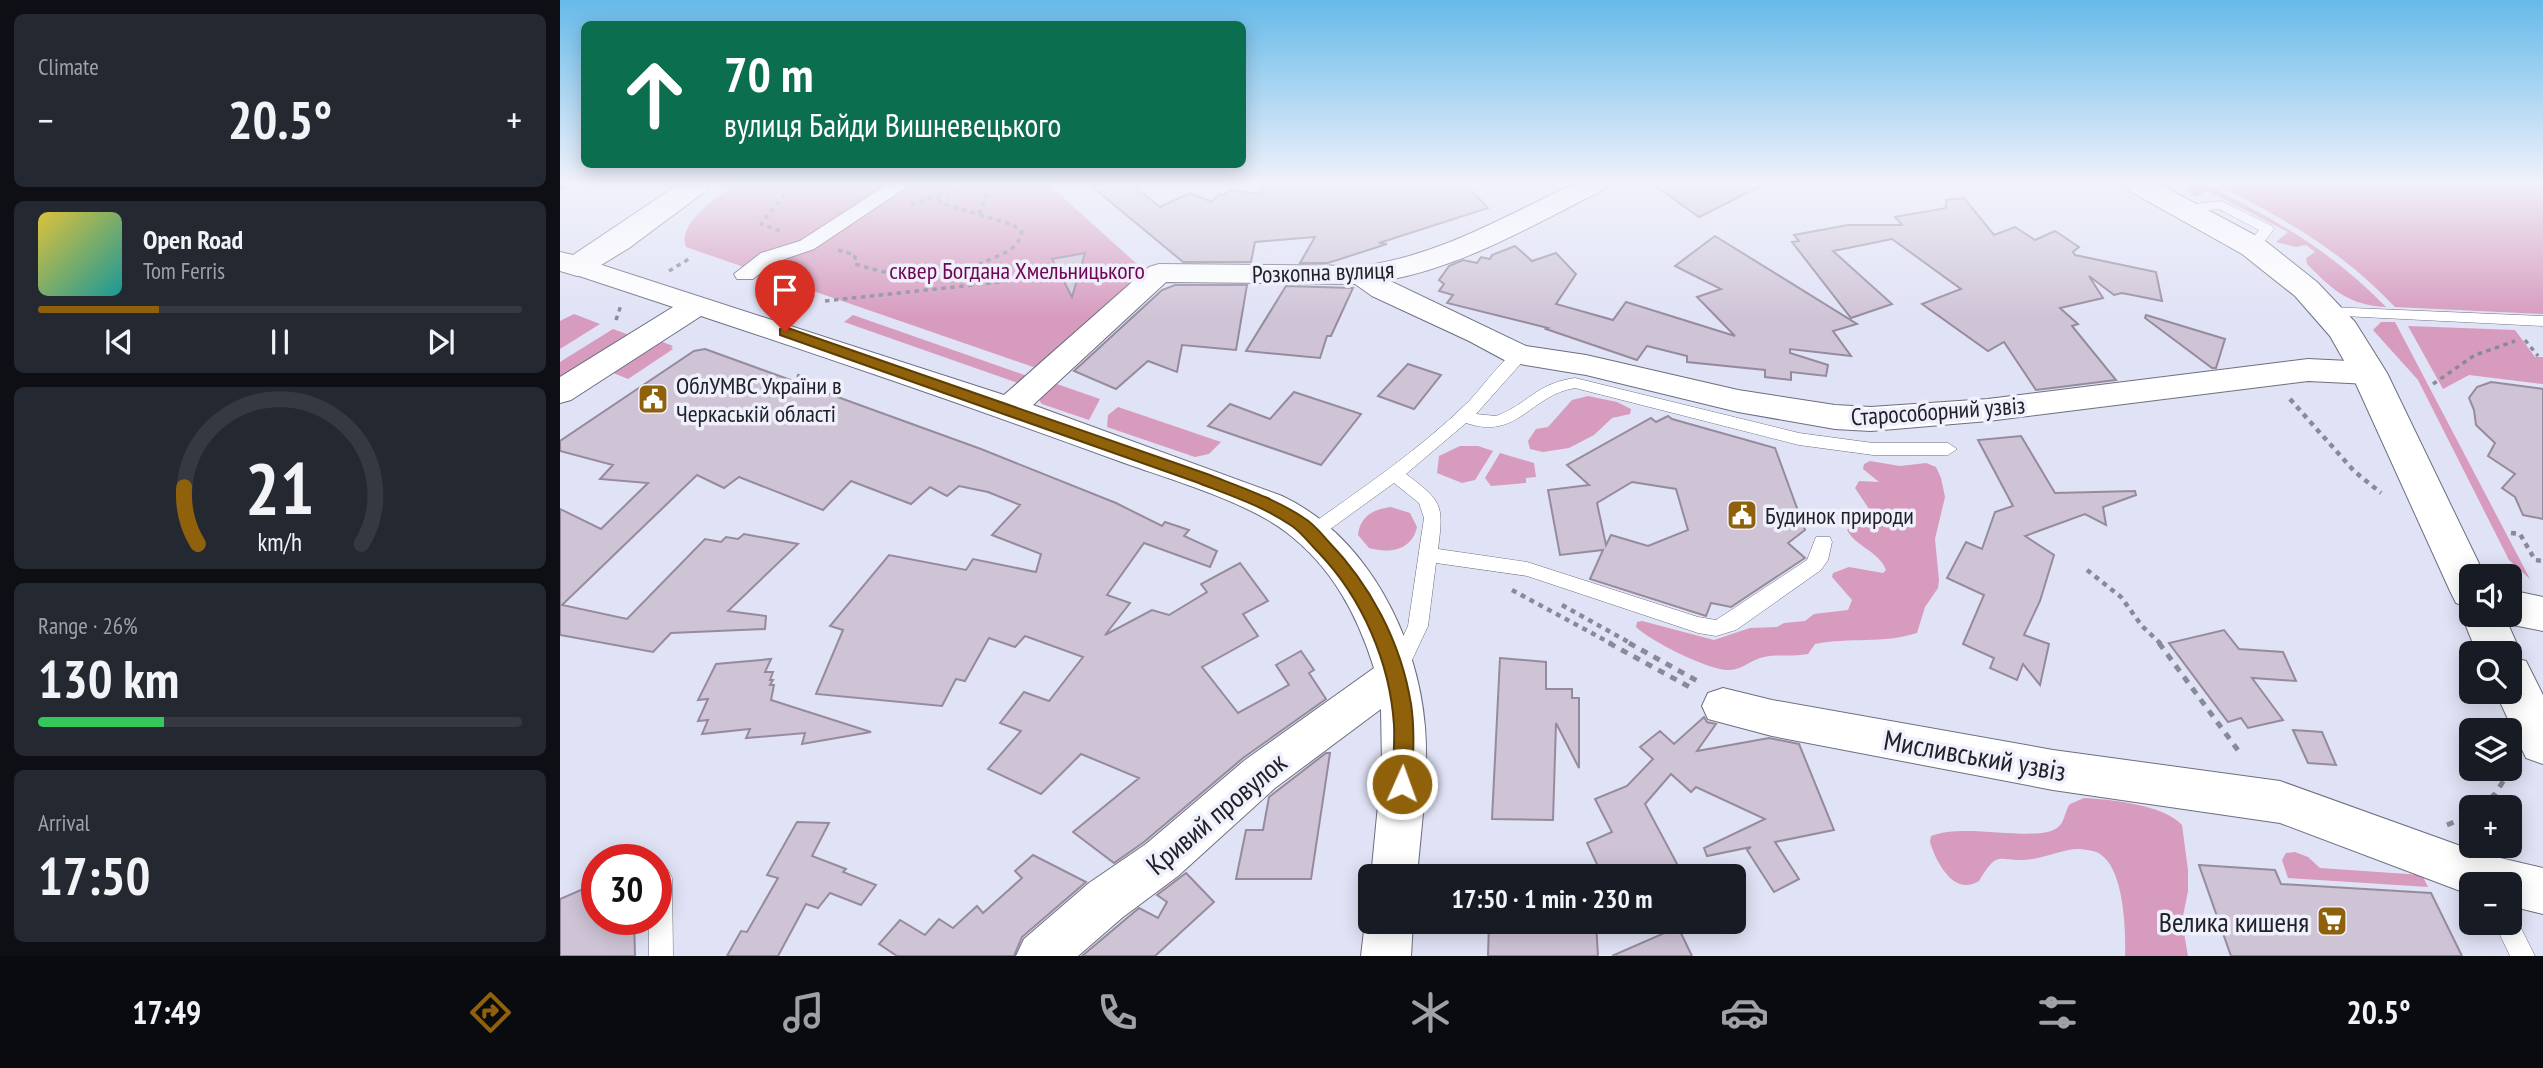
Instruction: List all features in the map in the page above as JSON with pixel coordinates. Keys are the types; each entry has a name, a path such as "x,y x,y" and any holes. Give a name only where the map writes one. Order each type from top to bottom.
{"main road":[{"path":"569,263 618,241 635,229"},
{"path":"2221,229 2253,247 2306,289 2343,330 2369,373 2459,565"},
{"path":"2522,610 2543,614"},
{"path":"2522,700 2543,743"}],"street":[{"path":"759,265 780,252 802,248 832,229"},
{"name":"Розкопна вулиця","path":"1159,273 1363,275 1397,271 1431,259 1497,229"},
{"path":"569,263 736,315 1009,409 1259,500 1286,514 1312,533 1343,567 1369,608 1395,675 1404,727 1395,864"},
{"path":"1009,409 1159,273"},
{"name":"Старособорний узвіз","path":"1363,275 1382,290 1480,334 1519,355 1586,365 1738,401 1854,419 1975,412 2319,369 2369,373"},
{"path":"560,392 697,305"},
{"name":"Кривий провулок","path":"1041,956 1105,900 1162,860 1260,774 1395,675"},
{"name":"Мисливський узвіз","path":"1723,706 1772,718 2053,770 2280,802 2463,872"},
{"name":"Мисливський узвіз","path":"2522,887 2543,891"},
{"path":"1386,956 1388,934"}],"lane":[{"path":"2328,312 2543,321"},
{"path":"1312,533 1395,475 1464,416 1505,374 1519,355"},
{"path":"1464,416 1488,425 1499,423 1546,390 1574,383 1798,439 1873,449 1948,449"},
{"path":"1395,475 1422,493 1431,504 1433,519 1418,626 1395,675"},
{"path":"1429,555 1527,569 1698,625 1716,628 1729,624 1814,565 1819,560 1823,542"},
{"path":"661,935 661,956"},
{"path":"2513,935 2524,956"}],"path":[{"path":"775,229 854,255 853,263 883,274 935,279 976,266 1012,249 1020,242 1022,235 1018,229"},
{"path":"664,274 692,257"},
{"path":"825,301 1056,276 1133,277 1159,273"},
{"path":"931,290 935,279"},
{"path":"752,304 779,286"},
{"path":"616,320 622,301"},
{"path":"2433,384 2475,355 2525,340"},
{"path":"797,375 806,379"},
{"path":"2263,375 2303,411 2341,459 2381,493"},
{"path":"2511,533 2520,534 2535,560 2543,561"},
{"path":"2087,570 2121,597 2142,626 2167,650 2240,753"},
{"path":"1505,587 1723,706"},
{"path":"1557,603 1712,690 1723,706"}],"green space":[{"name":"сквер Богдана Хмельницького","path":"687,229 1098,229 1137,264 1141,275 1042,370 686,247"},
{"path":"2281,229 2285,229 2323,252 2386,307 2361,303 2342,295 2307,264 2306,258 2315,252 2306,245 2296,247 2276,242 2288,232"},
{"path":"2297,229 2543,229 2543,314 2395,307 2354,269"},
{"path":"574,314 600,324 560,349 560,321"},
{"path":"853,315 1033,378 1024,385 844,322"},
{"path":"2381,322 2395,322 2530,579 2522,572 2522,564 2513,564 2509,560 2418,380 2373,330"},
{"path":"2408,326 2515,330 2535,357 2543,357 2543,384 2469,375 2443,389"},
{"path":"613,329 629,335 560,379 560,362"},
{"path":"660,341 673,346 673,349 628,379 611,372"},
{"path":"1051,382 1100,399 1089,420 1042,404 1039,400"},
{"path":"1588,396 1617,402 1631,409 1630,414 1612,418 1594,435 1569,448 1543,452 1530,449 1528,441 1536,429 1548,427 1572,400"},
{"path":"1118,407 1221,442 1209,454 1195,457 1107,427 1108,415"},
{"path":"1460,446 1478,446 1493,451 1475,480 1462,483 1437,473 1439,456"},
{"path":"1500,453 1534,463 1536,477 1526,478 1526,483 1491,486 1485,478"},
{"path":"1870,461 1900,466 1926,463 1936,467 1941,478 1945,497 1935,539 1938,588 1925,607 1917,633 1891,638 1815,644 1808,654 1764,657 1729,670 1708,666 1681,654 1636,627 1637,622 1642,621 1714,640 1750,628 1777,627 1784,623 1805,621 1814,614 1848,610 1852,600 1832,577 1833,573 1849,567 1883,573 1886,570 1878,558 1856,541 1847,530 1870,515 1855,488 1859,481 1879,482 1863,469 1864,464"},
{"path":"1391,507 1410,513 1417,527 1414,535 1399,548 1369,548 1358,535 1359,528 1369,515"},
{"path":"2084,798 2150,808 2163,812 2182,825 2188,891 2182,921 2188,956 2125,956 2124,916 2119,886 2108,862 2098,853 2073,849 2032,859 1996,860 1979,881 1970,885 1954,881 1947,875 1930,842 1931,836 1945,832 2047,832 2060,826 2070,804"},
{"path":"2295,852 2308,857 2320,868 2422,875 2428,887 2288,878 2282,860 2286,853"}],"building":[{"path":"1143,229 1424,229 1328,263 1300,263 1315,237 1255,242 1251,262 1183,262"},
{"path":"1828,229 1989,229 1994,235 2017,229 2035,240 2055,231 2079,247 2073,252 2075,255 2156,272 2162,301 2122,293 2114,295 2089,276 2103,298 2060,308 2078,324 2072,326 2116,380 2036,390 2004,342 1988,351 1922,304 1961,289 1892,239 1833,251 1892,304 1851,318 1792,242 1799,241 1794,235"},
{"path":"1715,236 1857,324 1833,331 1851,356 1790,349 1790,353 1828,365 1826,376 1791,372 1791,380 1765,377 1765,370 1687,362 1687,356 1647,346 1637,360 1546,329 1548,328 1447,303 1453,295 1439,291 1444,284 1439,280 1449,266 1463,260 1477,263 1481,257 1490,259 1492,255 1515,246 1532,261 1556,253 1576,274 1556,304 1613,320 1626,302 1735,336 1697,297 1721,289 1675,266"},
{"path":"1085,253 1072,297 1052,259"},
{"path":"1175,285 1247,285 1236,350 1182,345 1177,372 1148,361 1116,389 1074,371 1162,290"},
{"path":"1286,286 1353,288 1331,336 1327,336 1320,358 1246,351"},
{"path":"2146,315 2225,339 2216,368 2212,368 2145,318"},
{"path":"705,349 981,449 1116,503 1162,526 1165,522 1189,530 1184,536 1217,551 1210,567 1144,543 1107,595 1130,603 1105,635 1152,610 1169,615 1207,592 1201,584 1240,563 1268,601 1243,614 1258,636 1202,667 1238,713 1289,685 1276,665 1301,651 1314,670 1309,673 1326,699 1243,758 1144,842 1114,863 1073,832 1139,778 1081,754 1041,794 988,769 1021,731 1000,723 1024,692 1049,701 1083,657 1025,636 1015,647 989,638 965,681 956,679 942,706 816,694 843,630 830,626 889,555 966,570 973,559 1036,572 1041,554 992,535 1020,505 988,492 959,486 947,496 930,487 911,504 851,481 823,510 739,477 724,488 697,475 562,605 627,619 705,539 721,542 726,537 738,539 744,534 798,544 728,611 766,616 765,629 671,633 653,652 560,635 560,509 601,529 648,483 600,479 613,465 560,451 560,441 694,351"},
{"path":"1408,364 1441,375 1414,409 1378,396"},
{"path":"2491,382 2543,389 2543,519 2523,515 2515,497 2502,488 2515,474 2488,456 2495,443 2476,425 2469,398 2477,387"},
{"path":"1294,392 1361,414 1321,465 1208,426 1230,404 1270,419"},
{"name":"Будинок природи","path":"1668,416 1775,448 1805,530 1788,543 1805,558 1731,607 1711,603 1706,616 1590,579 1603,550 1560,555 1548,490 1589,485 1567,465 1651,418 1656,422","holes":["1632,482 1676,489 1688,530 1648,546 1611,535 1606,545 1597,503"]},
{"path":"2021,436 2055,493 2135,491 2136,495 2103,507 2106,525 2085,514 2025,536 2054,555 2040,601 2024,635 2049,644 2040,685 2023,664 2017,680 1990,668 1994,658 1963,644 1984,595 1947,578 1966,542 1982,549 1995,512 2013,506 1978,440"},
{"path":"2224,630 2239,649 2283,652 2296,681 2252,678 2283,720 2248,728 2241,718 2228,722 2169,643"},
{"path":"1500,658 1546,662 1546,689 1572,689 1572,698 1579,698 1579,768 1556,723 1553,820 1492,819"},
{"path":"771,659 765,672 773,672 770,680 773,680 770,685 774,685 771,700 871,732 802,744 805,733 746,738 750,729 702,734 708,720 698,721 708,699 698,700 716,664"},
{"path":"1704,717 1707,722 1716,724 1697,751 1769,738 1799,744 1834,830 1775,842 1799,879 1774,892 1747,850 1751,847 1707,856 1704,848 1765,819 1696,787 1691,792 1671,774 1645,804 1677,864 1597,864 1587,843 1612,832 1595,799 1627,786 1653,759 1640,747 1660,731 1674,744"},
{"path":"2293,730 2322,732 2336,765 2308,763"},
{"path":"1326,753 1330,753 1311,879 1236,879 1246,830 1263,830 1269,797"},
{"path":"797,822 829,823 812,856 846,869 843,872 876,885 861,905 830,893 818,908 806,904 778,956 727,956 741,931 747,932 778,878 767,875"},
{"path":"1033,855 1086,882 1022,937 1014,956 897,956 879,944 900,920 925,935 939,919 953,928 977,906 983,913 1022,878 1015,871"},
{"name":"Велика кишеня","path":"2199,865 2275,870 2281,884 2431,893 2462,956 2231,956"},
{"path":"1186,873 1214,902 1155,956 1082,956 1139,908 1158,918 1167,902 1157,895"},
{"path":"581,890 581,935 634,935 635,956 560,956 560,899"},
{"path":"1489,934 1597,934 1598,956 1488,956"},
{"path":"1662,934 1681,934 1692,956 1612,956"}],"place":[{"name":"ОблУМВС України в Черкаській області","path":"653,399"},
{"name":"Будинок природи","path":"1742,515"},
{"name":"Велика кишеня","path":"2332,921"}],"route":[{"path":"785,332 1201,478 1269,505 1301,524 1343,567 1369,608 1388,651 1401,701 1404,727 1402,784"}]}
